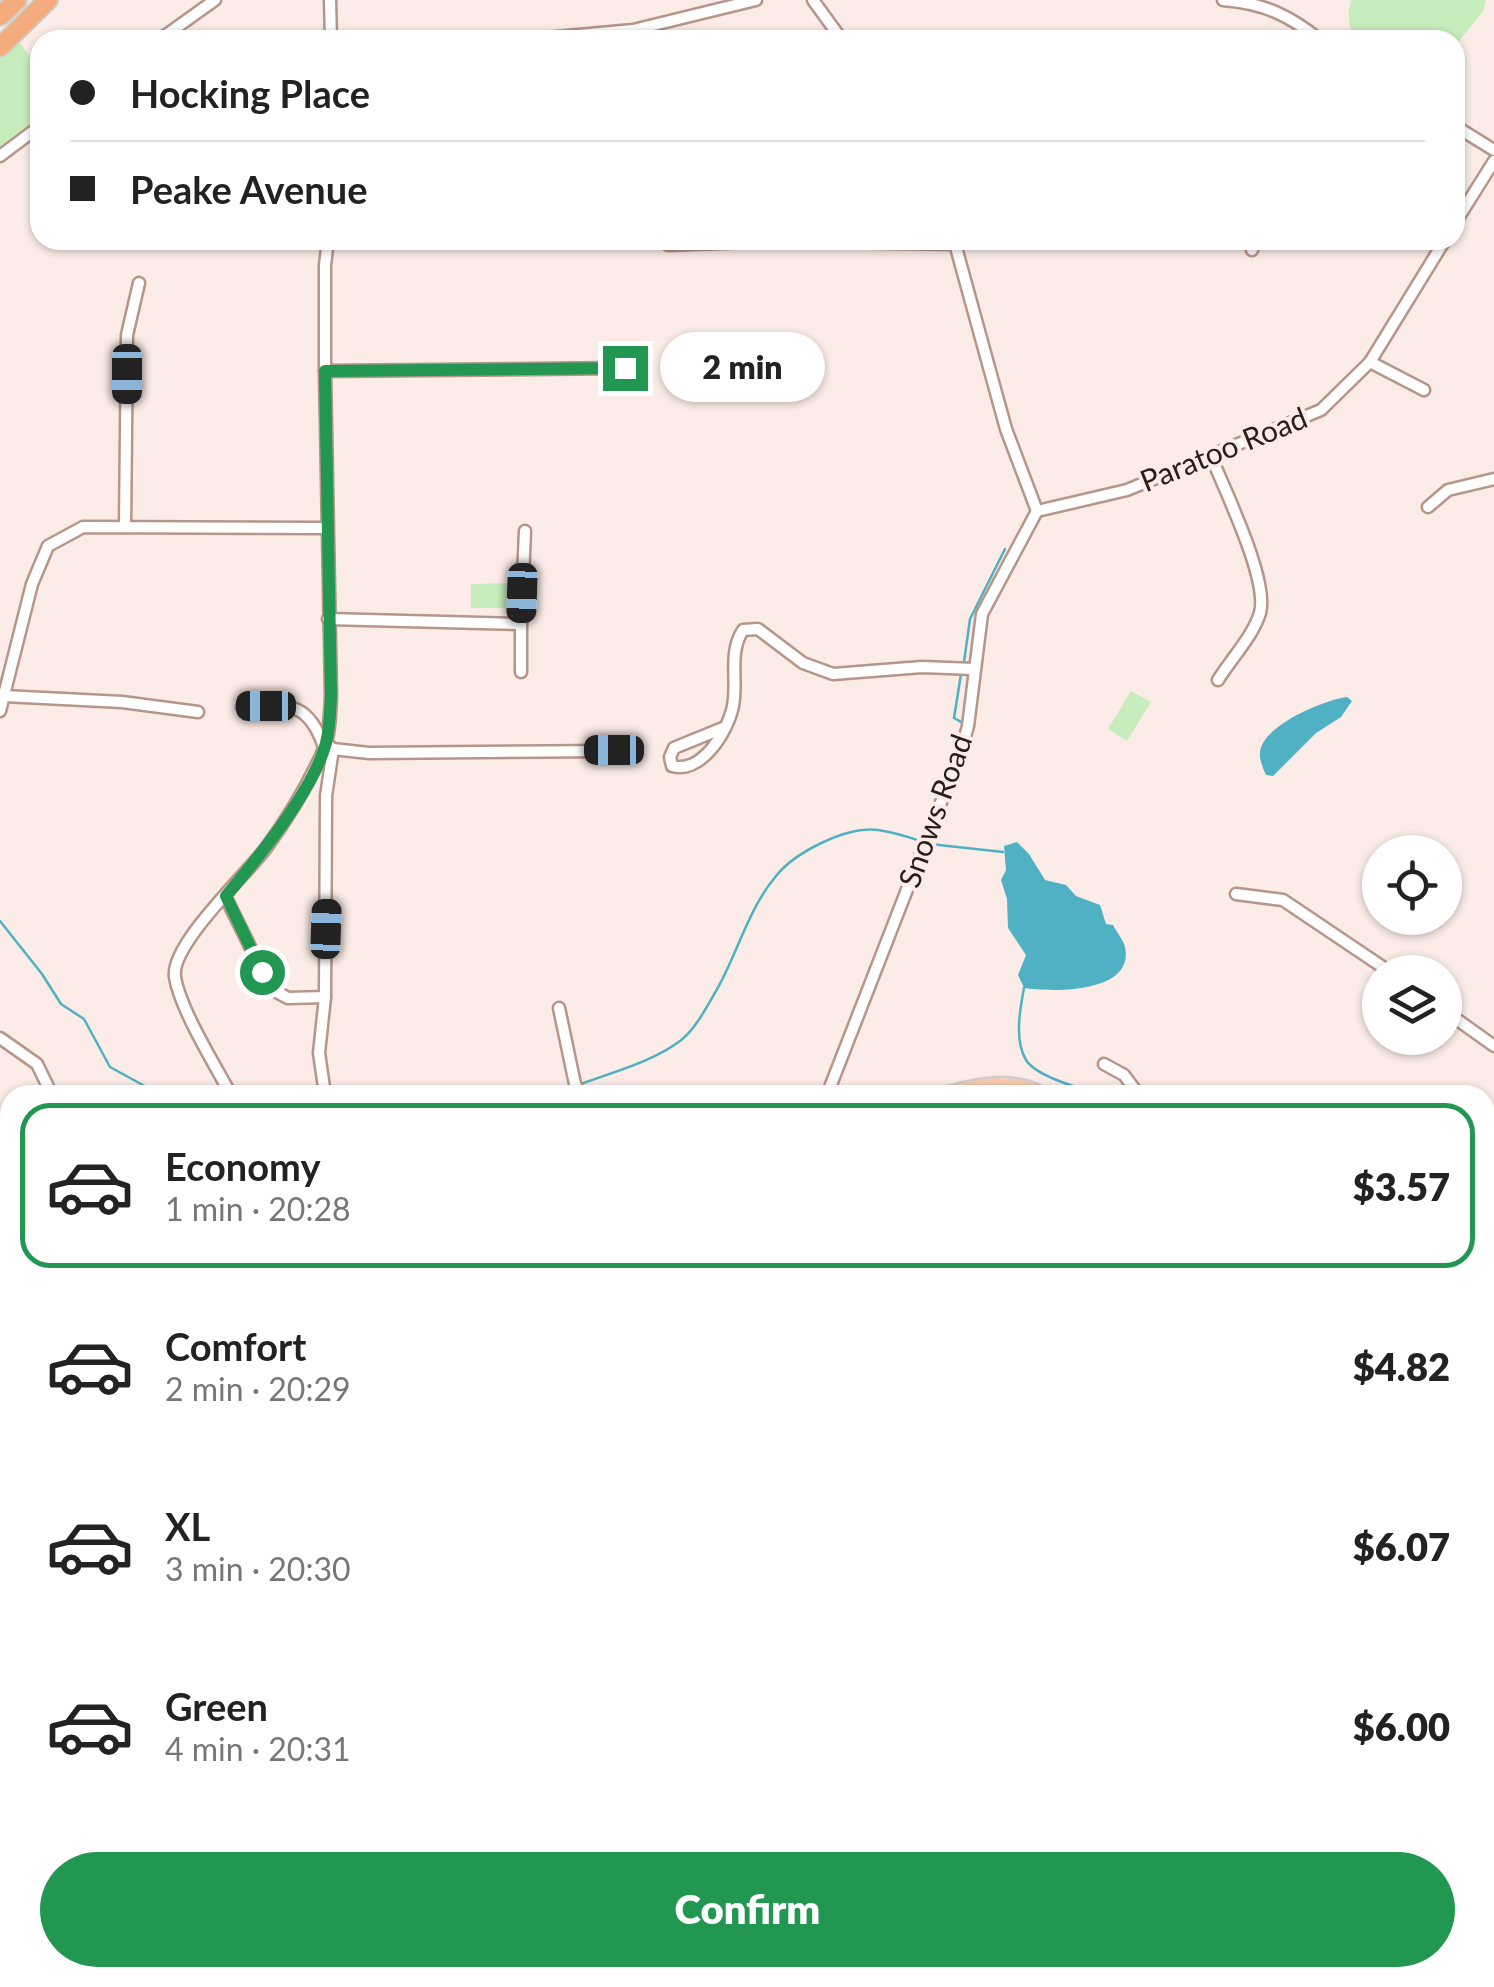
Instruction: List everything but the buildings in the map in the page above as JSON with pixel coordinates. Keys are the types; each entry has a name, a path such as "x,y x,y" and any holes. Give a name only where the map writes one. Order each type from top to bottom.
{"highway":[{"path":"0,16 17,0"},
{"path":"0,48 48,0"}],"street":[{"path":"173,30 215,0"},
{"path":"330,0 331,30"},
{"path":"633,30 756,0"},
{"path":"813,0 835,30"},
{"path":"1222,0 1252,2 1274,9 1305,30"},
{"path":"1465,132 1494,150"},
{"path":"0,156 30,134"},
{"path":"1465,207 1494,160"},
{"path":"324,1085 319,1052 325,997 326,796 331,696 327,250"},
{"path":"956,250 1006,429 1038,511"},
{"name":"Paratoo Road","path":"1038,511 1127,490 1322,410 1370,362 1439,250"},
{"path":"125,526 127,335 139,283"},
{"path":"1370,362 1424,390"},
{"path":"325,371 625,368"},
{"path":"1211,456 1263,597 1259,618 1218,680"},
{"path":"1428,507 1448,490 1494,479"},
{"name":"Snows Road","path":"831,1085 930,837 968,726 982,614 1038,511"},
{"path":"0,711 32,584 48,546 82,527 327,528"},
{"path":"521,672 525,531"},
{"path":"328,619 521,624"},
{"path":"722,728 674,748 672,766 682,769 698,762 722,728 734,701 735,643 743,630 758,628 803,663 833,674 974,669"},
{"path":"4,696 122,702 198,712"},
{"path":"242,706 295,708 310,716 328,746 369,753 614,750"},
{"path":"225,1085 195,1030 174,975 181,953 204,919 265,849 328,746"},
{"path":"1236,894 1283,900 1365,955"},
{"path":"226,896 271,989 288,998 325,997"},
{"path":"560,1008 577,1085"},
{"path":"1462,1021 1493,1040"},
{"path":"0,1038 37,1064 47,1085"},
{"path":"1104,1064 1124,1075 1132,1085"}],"green space":[{"path":"1352,0 1486,0 1482,13 1465,34 1465,30 1351,30"},
{"path":"13,34 30,56 30,133 0,155 0,47"},
{"path":"514,583 514,608 471,608 471,584"},
{"path":"1131,691 1151,702 1127,741 1108,729"}],"water":[{"path":"1347,697 1352,701 1341,717 1316,733 1273,776 1266,775 1260,752 1272,732 1310,709"},
{"path":"1017,842 1045,880 1066,885 1076,896 1100,905 1106,924 1113,925 1125,947 1125,962 1117,974 1088,987 1024,988 1018,975 1026,955 1008,928 1007,899 1001,880 1006,870 1004,846"}],"waterway":[{"path":"964,662 970,619 1005,549"},
{"path":"961,674 954,718 963,723"},
{"path":"581,1084 645,1061 685,1036 716,991 766,889 796,858 822,842 865,830 923,842"},
{"path":"930,844 1003,852"},
{"path":"0,921 61,1004 84,1019 110,1067 143,1085"},
{"path":"1024,988 1019,1034 1022,1052 1032,1066 1070,1085"}],"route":[{"path":"262,972 226,896 265,849 300,795 326,743 331,696 325,371 625,368"}]}
